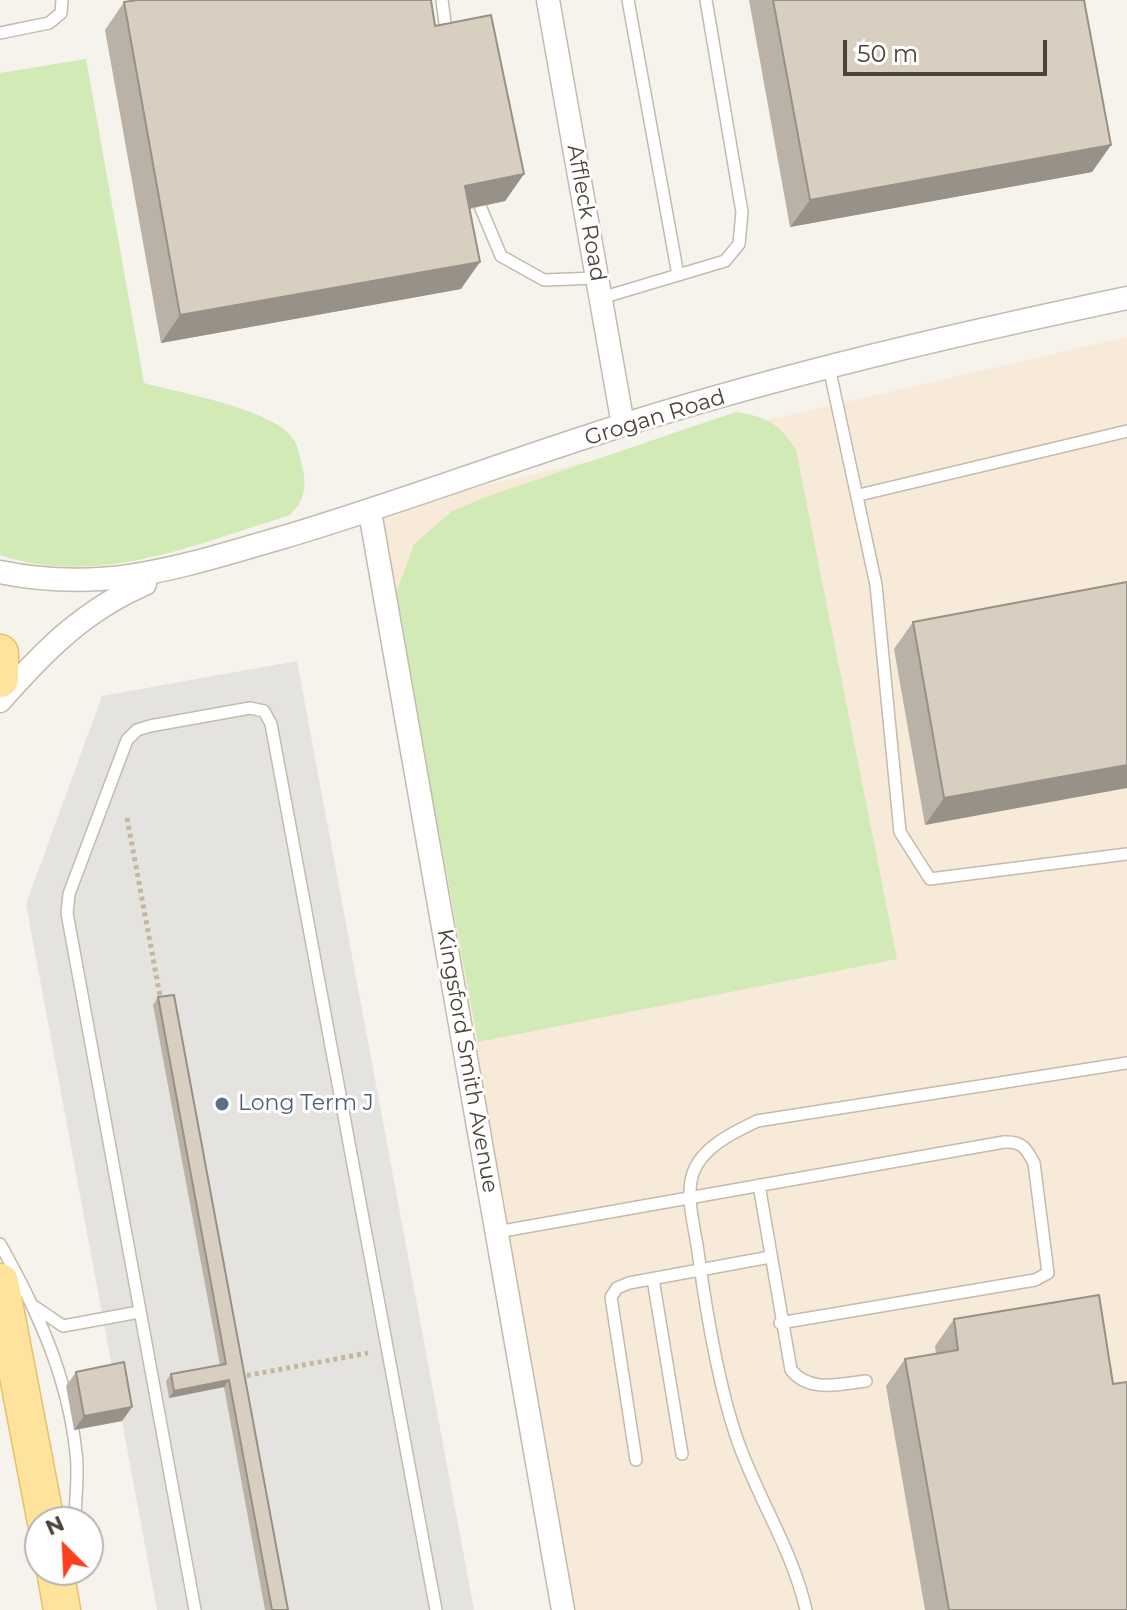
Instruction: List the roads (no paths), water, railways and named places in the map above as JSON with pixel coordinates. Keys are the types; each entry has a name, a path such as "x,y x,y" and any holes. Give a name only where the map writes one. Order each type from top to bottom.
{"main road":[{"path":"0,653 0,679"},
{"path":"0,1282 43,1506"},
{"path":"58,1586 63,1610"}],"street":[{"name":"Affleck Road","path":"548,0 623,425"},
{"name":"Grogan Road","path":"0,572 37,580 93,582 140,577 370,512 623,425 901,346 1127,298"},
{"name":"Kingsford Smith Avenue","path":"370,512 563,1610"},
{"name":"Grogan Road","path":"0,701 46,649 87,614 117,596 190,564"}],"lane":[{"path":"0,33 49,23 61,13 62,0"},
{"path":"442,0 448,47"},
{"path":"628,0 678,275"},
{"path":"480,206 501,256 544,280 599,288 678,275 725,261 739,244 742,212 706,0"},
{"path":"829,367 876,585 900,832 930,879 1127,854"},
{"path":"859,495 1127,431"},
{"path":"195,1610 69,937 69,894 108,785 127,740 137,730 258,708 269,717 271,724 436,1610"},
{"path":"806,1610 788,1549 763,1503 735,1435 700,1270 690,1195 693,1172 721,1139 757,1121 1127,1063"},
{"path":"497,1232 690,1195 1016,1142 1026,1147 1034,1163 1050,1263 1048,1273 1035,1280 780,1323"},
{"path":"759,1185 780,1323 791,1370 800,1381 818,1386 866,1381"},
{"path":"0,1244 34,1307 57,1361 76,1454 75,1506"},
{"path":"636,1460 610,1305 617,1288 770,1257"},
{"path":"653,1279 682,1454"},
{"path":"34,1307 63,1326 139,1312"},
{"path":"63,1610 67,1586"}],"place":[{"name":"Long Term J","path":"222,1104"}]}
